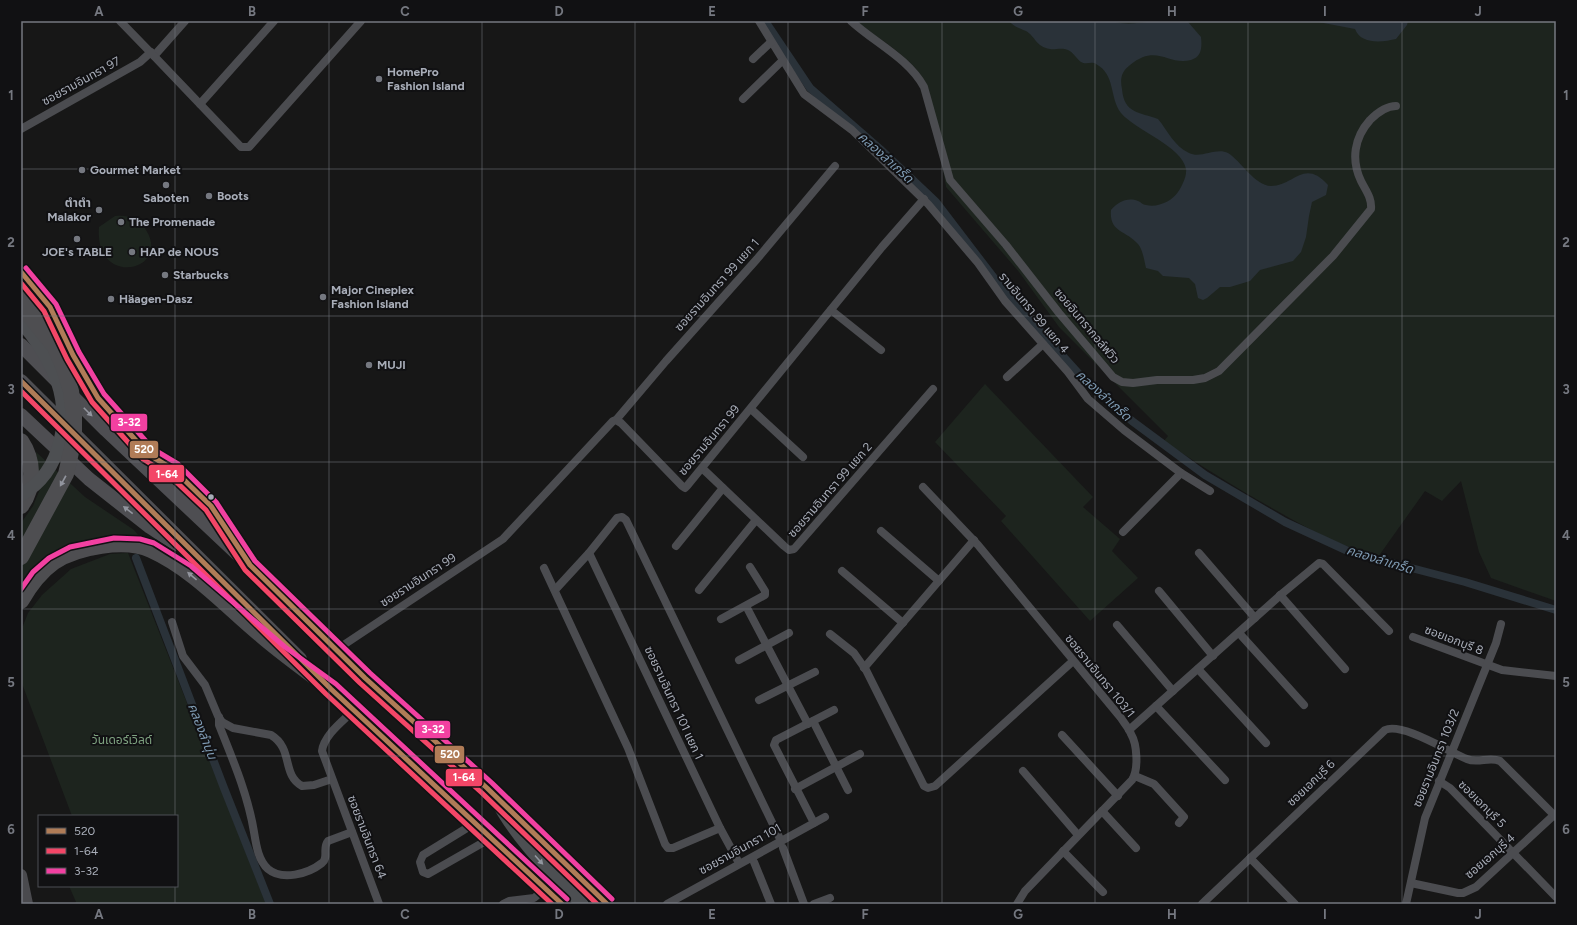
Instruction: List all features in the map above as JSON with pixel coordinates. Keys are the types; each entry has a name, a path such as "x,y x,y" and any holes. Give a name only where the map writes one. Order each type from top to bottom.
{"highway":[{"path":"21,293 73,355"},
{"path":"21,305 55,347 64,368 71,391 74,416 74,439 66,474 21,557"},
{"path":"21,345 106,430 250,565 336,650 449,755 494,794 607,904"},
{"path":"21,381 330,689 562,904"},
{"path":"21,415 94,483 150,527 206,565"},
{"path":"21,441 27,452 31,466 31,481 28,492 21,506"},
{"path":"21,601 38,576 54,562 72,554 94,548 114,545 139,546 150,549 187,572 281,652 330,689"}],"main road":[{"path":"21,272 50,307 73,355 95,393 110,413 168,474 227,532 250,565"},
{"path":"21,322 42,351 54,372 63,410 61,441 57,455 50,468 37,483 21,495"},
{"path":"494,794 503,813 521,839 582,904"},
{"path":"21,875 27,904"}],"street":[{"path":"120,21 241,147 249,147 361,21"},
{"name":"ซอยรามอินทรา 97","path":"21,129 140,62 152,54 185,21"},
{"path":"200,104 274,21"},
{"name":"รามอินทรา 99 แยก 4","path":"759,21 782,61 804,94 852,130 924,199 978,263 1005,301 1100,411 1181,473 1210,491"},
{"name":"ซอยอินทรากอล์ฟวิว","path":"851,21 906,64 920,78 924,87 950,180 1006,245 1059,313 1114,376 1122,382 1133,383 1205,378 1219,371 1229,362 1252,336 1332,256 1371,209 1372,201 1356,169 1354,158 1355,146 1366,124 1375,115 1390,106 1396,106"},
{"path":"753,59 771,42"},
{"path":"743,100 782,61"},
{"name":"ซอยรามอินทรา 99 แยก 1","path":"616,420 670,356 757,259 835,166"},
{"name":"ซอยรามอินทรา 99","path":"336,650 502,539 616,420 626,428 684,488 687,486 924,199"},
{"path":"831,310 881,350"},
{"path":"1007,377 1043,344"},
{"name":"ซอยรามอินทรา 99 แยก 2","path":"702,468 784,546 789,550 794,549 933,389"},
{"path":"751,409 803,457"},
{"path":"1123,532 1181,473"},
{"name":"ซอยรามอินทรา 103/1","path":"923,487 974,540 1129,730 1132,735 1137,761 1135,776"},
{"path":"676,546 723,488"},
{"path":"555,590 589,553 617,518 622,517 626,520 782,845 804,904"},
{"path":"699,590 756,520"},
{"path":"881,532 939,581"},
{"path":"864,668 974,540"},
{"name":"ซอยรามอินทรา 101 แยก 1","path":"589,553 720,828 739,863"},
{"path":"1199,553 1255,618"},
{"path":"1129,730 1315,565 1323,564 1389,631"},
{"path":"721,619 765,595 766,593 750,566"},
{"path":"544,568 628,748 665,844 668,848 673,848 720,828"},
{"path":"842,571 903,623"},
{"path":"1159,591 1213,656"},
{"path":"1280,595 1346,669"},
{"path":"746,606 788,685 811,722 848,790"},
{"path":"172,622 183,656 205,685 218,717 219,725 247,800 259,855 268,870 282,875 292,875 321,864 325,859 325,847 328,841 352,832"},
{"name":"ซอยรามอินทรา 103/2","path":"1406,904 1425,818 1496,644 1501,624"},
{"path":"1117,625 1173,691"},
{"path":"740,660 789,633"},
{"path":"1239,633 1304,705"},
{"path":"830,634 854,653 864,668 924,786 931,788 1073,661"},
{"name":"ซอยเอกบุรี 8","path":"1413,637 1486,666 1502,670 1556,676"},
{"path":"1198,669 1266,743"},
{"path":"759,700 815,672"},
{"path":"1156,706 1225,780"},
{"name":"ซอยรามอินทรา 64","path":"353,710 337,726 322,747 322,751 379,904"},
{"path":"814,823 795,789 774,745 776,740 834,710"},
{"path":"218,717 227,726 271,735 276,738 285,750 292,778 302,786 314,785 332,779"},
{"name":"ซอยเอกบุรี 6","path":"1202,904 1384,730 1396,728 1474,762 1490,759 1500,761 1555,816"},
{"path":"1062,735 1118,796"},
{"path":"795,789 860,754"},
{"path":"1023,771 1078,835"},
{"path":"1016,904 1025,891 1078,835 1118,796 1135,776 1149,780 1161,791 1184,818 1179,823"},
{"name":"ซอยเอกบุรี 5","path":"1439,781 1450,788 1556,898"},
{"path":"1102,811 1136,848"},
{"name":"ซอยเอกบุรี 4","path":"1411,883 1462,894 1476,887 1555,816"},
{"name":"ซอยรามอินทรา 101","path":"667,904 739,863 782,845 825,817"},
{"path":"475,823 423,855 420,862 423,872 428,874 491,838"},
{"path":"1063,851 1103,892"},
{"path":"1250,858 1295,904"},
{"path":"754,862 771,904"},
{"path":"503,904 509,901 534,898 545,889"},
{"path":"814,904 830,898"}],"green space":[{"path":"855,21 1556,21 1556,601 1491,578 1479,552 1461,481 1442,501 1425,491 1378,557 1339,543 1303,526 1192,460 1164,441 1168,436 1059,327 1019,272 946,187 929,90 924,79 908,60"},
{"path":"115,216 133,218 137,220 146,230 151,244 149,256 141,263 130,267 119,266 108,259 101,247 99,227"},
{"path":"985,384 1093,497 1083,507 1120,539 1112,551 1138,578 1090,621 1001,521 1006,516 935,442"},
{"path":"36,452 85,497 134,530 143,541 88,542 21,596 21,523 33,506 40,489"},
{"name":"วันเดอร์เวิลด์","path":"128,553 266,904 73,904 76,902 69,887 178,887 178,815 72,815 21,681 21,631 28,613 42,595 71,569 110,554"}],"shaded area":[{"path":"1180,20 1188,22 1201,37 1201,48 1197,57 1195,59 1183,61 1155,55 1139,59 1130,65 1123,73 1121,85 1123,97 1126,103 1134,111 1158,119 1175,142 1184,150 1198,155 1219,151 1228,153 1233,156 1259,182 1265,185 1279,185 1305,173 1320,177 1328,185 1326,195 1312,202 1306,237 1301,252 1293,261 1260,270 1250,281 1230,287 1220,287 1203,300 1198,298 1195,284 1189,278 1163,276 1158,271 1146,268 1140,246 1116,227 1111,217 1111,210 1126,200 1139,201 1145,205 1151,206 1160,205 1168,201 1178,192 1184,181 1186,169 1183,161 1167,146 1136,126 1121,113 1117,107 1110,80 1102,69 1094,63 1081,62 1072,52 1066,49 1045,48 1029,33 1015,26 1009,21 1113,21 1131,23"},
{"path":"1313,21 1408,21 1407,25 1396,39 1373,41 1362,38 1355,29"}],"waterway":[{"name":"คลองลำเกร็ด","path":"765,21 810,88 880,149 936,202 1004,291 1079,374 1132,421 1205,475 1285,522 1350,552 1465,582 1556,610"},
{"name":"คลองลำนุ่น","path":"136,558 270,904"}],"transit line":[{"name":"3-32","path":"26,268 56,304 79,352 104,394 153,449 178,464 216,502 255,561 370,673 492,783 612,899"},
{"name":"520","path":"21,272 50,307 73,355 98,398 148,454 174,470 211,506 250,565 365,678 487,788 607,904"},
{"name":"1-64","path":"21,283 44,311 67,359 92,402 143,459 170,476 206,510 245,570 360,683 482,793 597,904"},
{"name":"520","path":"21,381 331,689 562,904"},
{"name":"1-64","path":"21,391 326,694 552,904"},
{"name":"3-32","path":"21,589 33,572 49,558 70,547 114,538 140,539 154,543 191,566 285,647 336,684 567,899"}],"place":[{"name":"HomePro Fashion Island","path":"379,79"},
{"name":"Gourmet Market","path":"82,170"},
{"name":"Saboten","path":"166,185"},
{"name":"Boots","path":"209,196"},
{"name":"ตำตำ Malakor","path":"99,210"},
{"name":"The Promenade","path":"121,222"},
{"name":"JOE's TABLE","path":"77,239"},
{"name":"HAP de NOUS","path":"132,252"},
{"name":"Starbucks","path":"165,275"},
{"name":"Major Cineplex Fashion Island","path":"323,297"},
{"name":"Häagen-Dasz","path":"111,299"},
{"name":"MUJI","path":"369,365"}]}
